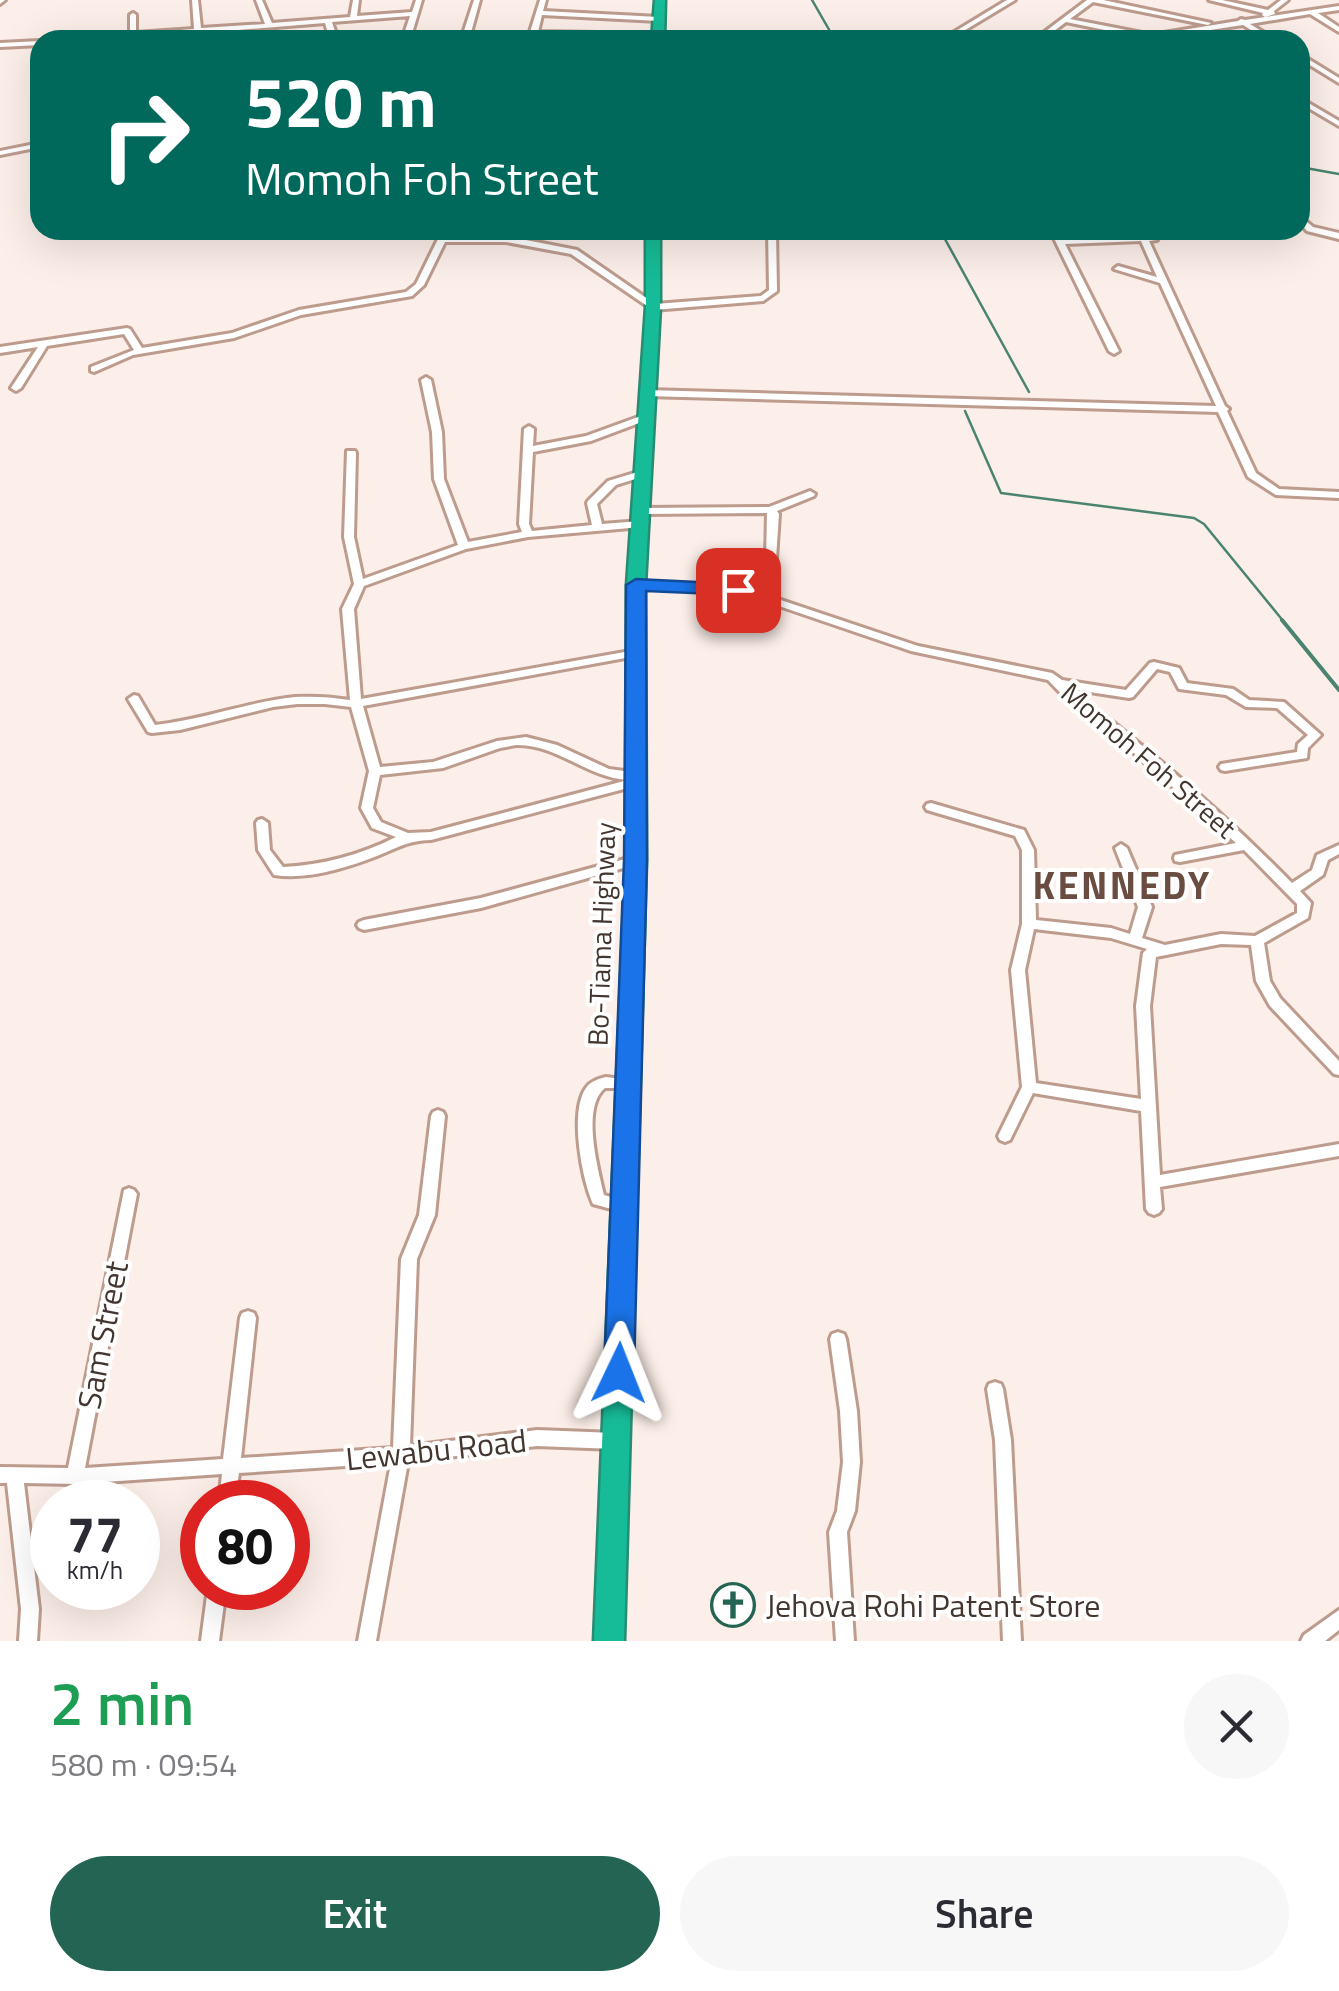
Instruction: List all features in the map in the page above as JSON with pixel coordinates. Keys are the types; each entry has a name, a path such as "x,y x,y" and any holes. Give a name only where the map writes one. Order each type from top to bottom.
{"highway":[{"path":"658,30 660,0"},
{"name":"Bo-Tiama Highway","path":"609,1641 625,1084 636,860 636,585 653,307 653,240"}],"street":[{"path":"195,0 198,30"},
{"path":"260,0 266,30"},
{"path":"353,18 356,0"},
{"path":"409,30 419,0"},
{"path":"469,30 477,0"},
{"path":"534,30 543,0"},
{"path":"962,30 1012,0"},
{"path":"1052,30 1092,0 1218,25"},
{"path":"1212,0 1285,15"},
{"path":"1258,18 1285,0"},
{"path":"1182,30 1311,12 1337,3"},
{"path":"540,12 659,20"},
{"path":"1311,12 1339,30"},
{"path":"132,14 133,30"},
{"path":"235,30 415,14"},
{"path":"328,20 331,30"},
{"path":"1066,20 1118,30"},
{"path":"1241,22 1255,30"},
{"path":"0,46 30,44"},
{"path":"1310,63 1339,82"},
{"path":"1310,106 1337,121"},
{"path":"0,153 30,148"},
{"path":"1310,229 1339,236"},
{"path":"94,369 139,351 234,335 299,314 409,294 420,285 442,240"},
{"path":"511,240 574,252 653,307 763,298 773,291 772,240"},
{"path":"1114,351 1064,242 1117,240"},
{"path":"1144,240 1252,475 1266,488 1296,495 1339,495"},
{"path":"1123,274 1164,281"},
{"path":"0,350 128,331 139,351"},
{"path":"16,388 43,346"},
{"path":"426,380 437,432 439,478 464,546"},
{"path":"646,392 1224,409"},
{"path":"527,450 588,440 644,418"},
{"path":"528,534 524,524 529,429"},
{"path":"351,453 349,538 359,584 348,608 356,704 375,770 367,808 376,826 407,838"},
{"path":"598,528 592,503 612,483 644,473"},
{"path":"359,584 464,546 528,534 598,528 641,518 770,510 810,494"},
{"path":"770,510 774,514 771,559"},
{"name":"Momoh Foh Street","path":"636,585 738,590 915,648 1038,670 1062,684 1080,705 1112,727 1247,845 1291,890"},
{"path":"134,699 152,729 266,702 314,697 356,704 636,654"},
{"path":"1062,684 1128,694 1154,665 1164,666 1174,670 1183,686 1229,692 1246,702 1280,705 1316,734 1302,747 1303,755 1225,767"},
{"path":"375,770 428,766 474,750 523,741 540,743 600,770 636,779"},
{"path":"262,822 264,850 279,872 314,871 379,852 407,838 431,836 636,779"},
{"path":"931,806 1020,833 1028,850 1029,924 1018,970 1028,1086 1005,1136"},
{"path":"1180,858 1247,845"},
{"path":"1121,848 1144,906 1135,940"},
{"path":"1154,1209 1142,1006 1150,953 1222,939 1257,941 1307,910 1291,890 1318,872 1322,858 1339,849"},
{"path":"364,925 481,903 636,860"},
{"path":"1029,924 1135,940 1160,948"},
{"path":"1257,941 1263,981 1275,1002 1339,1070"},
{"path":"623,1206 598,1200 584,1121 593,1089 601,1083 625,1084"},
{"path":"1028,1086 1148,1106"},
{"path":"367,1641 401,1455 410,1259 426,1215 438,1116"},
{"path":"1152,1182 1339,1150"},
{"name":"Sam Street","path":"75,1476 129,1194"},
{"path":"229,1480 248,1318"},
{"path":"838,1338 848,1403 848,1518 838,1532 846,1641"},
{"path":"995,1389 1003,1440 1012,1641"},
{"name":"Lewabu Road","path":"7,1476 75,1476 401,1455 537,1438 617,1441"},
{"path":"7,1476 30,1610 28,1641"},
{"path":"210,1641 214,1610"},
{"path":"1310,1641 1339,1619"}],"waterway":[{"path":"812,0 829,30"},
{"path":"1310,169 1339,174"},
{"path":"945,240 1029,392"},
{"path":"965,411 1001,493 1194,518 1204,524 1284,622"},
{"path":"1282,620 1339,690"}],"place":[{"name":"Jehova Rohi Patent Store","path":"733,1605"}],"district":[{"name":"KENNEDY","path":"1122,885"}],"route":[{"path":"619,1373 625,1084 636,860 636,585 738,590"}]}
